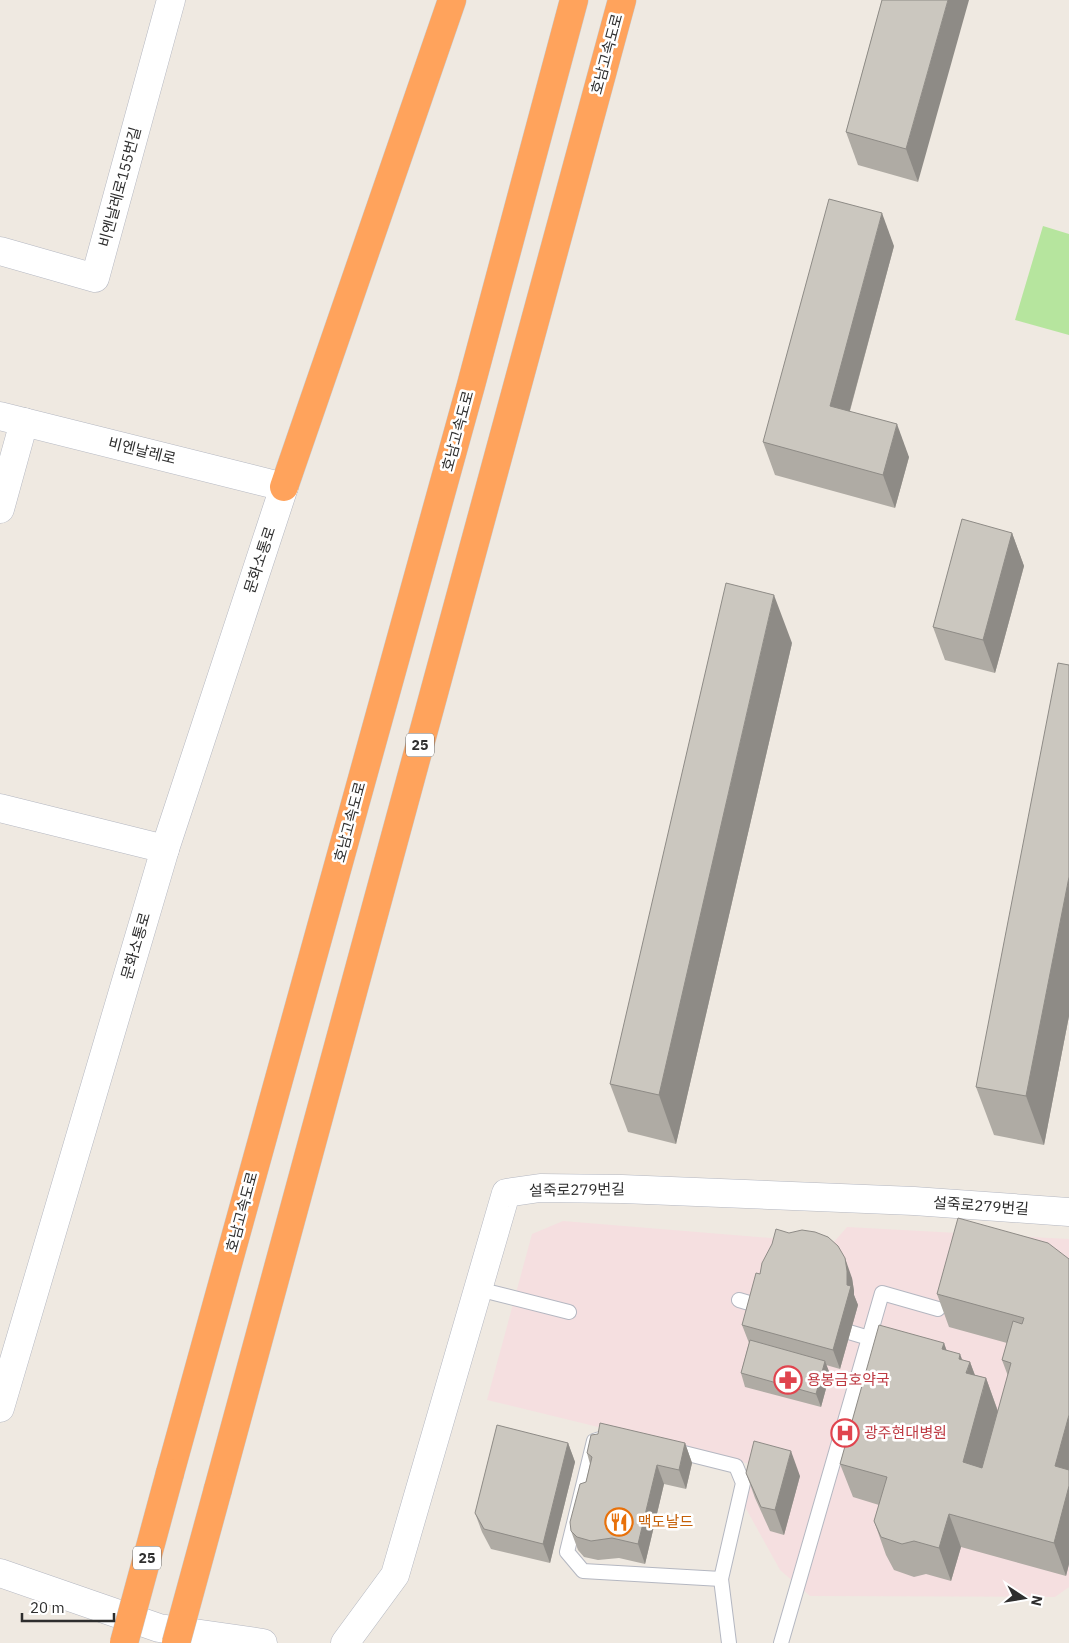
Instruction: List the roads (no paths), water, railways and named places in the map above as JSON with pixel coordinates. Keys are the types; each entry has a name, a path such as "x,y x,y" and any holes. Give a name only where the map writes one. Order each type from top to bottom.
{"highway":[{"path":"284,487 452,0"},
{"name":"호남고속도로","path":"124,1643 471,385 574,0"},
{"name":"호남고속도로","path":"176,1643 622,0"}],"street":[{"name":"비엔날레로155번길","path":"0,251 95,278 171,0"},
{"name":"비엔날레로","path":"12,419 284,487"},
{"path":"0,509 12,419"},
{"name":"문화소통로","path":"0,1408 165,849 284,487"},
{"path":"0,808 165,849"},
{"name":"설죽로279번길","path":"345,1643 394,1575 506,1193 540,1188 622,1189 904,1200 1069,1212"},
{"path":"0,1573 159,1628 263,1643"}],"lane":[{"path":"478,1289 569,1312"},
{"path":"781,1643 882,1293 938,1309"},
{"path":"739,1300 776,1311"},
{"path":"823,1325 870,1338"},
{"path":"721,1579 583,1571 567,1552 594,1441 612,1435 736,1466 743,1484 721,1579 729,1643"}],"place":[{"name":"용봉금호약국","path":"788,1380"},
{"name":"광주현대병원","path":"845,1433"},
{"name":"맥도날드","path":"619,1522"}]}
